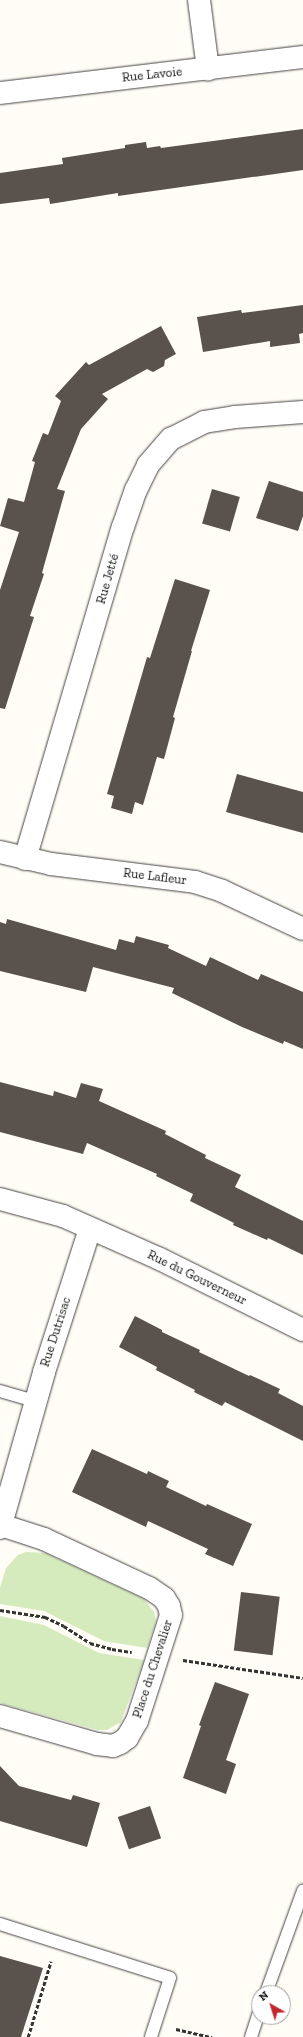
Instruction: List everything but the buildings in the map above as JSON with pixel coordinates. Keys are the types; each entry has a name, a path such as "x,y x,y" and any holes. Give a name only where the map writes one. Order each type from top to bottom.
{"street":[{"path":"199,0 208,69"},
{"name":"Rue Lavoie","path":"0,93 303,57"},
{"name":"Rue Jetté","path":"25,859 123,527 136,490 148,465 171,439 204,422 235,417 303,412"},
{"name":"Rue Lafleur","path":"0,852 51,864 195,882 222,891 303,929"},
{"path":"0,1198 60,1215 90,1229"},
{"name":"Rue du Gouverneur","path":"90,1229 160,1259 303,1330"},
{"name":"Rue Dutrisac","path":"0,1526 35,1401 90,1229"},
{"name":"Place du Chevalier","path":"0,1526 44,1539 149,1588 164,1598 169,1606 171,1615 137,1721 127,1738 120,1743 113,1746 97,1744 0,1716"}],"lane":[{"path":"0,1391 35,1401"},
{"path":"269,1985 303,1891"},
{"path":"0,1924 170,1978 151,2037"},
{"path":"251,2037 255,2025"}],"path":[{"path":"0,1610 45,1617 64,1626 90,1643 98,1646 139,1653"},
{"path":"181,1660 303,1678"},
{"path":"28,2037 53,1955"},
{"path":"171,2028 212,2037"}],"green space":[{"path":"26,1552 45,1553 144,1599 154,1612 156,1621 147,1648 104,1641 44,1611 0,1604 0,1588 6,1568 18,1555"},
{"path":"0,1616 44,1625 99,1653 144,1660 121,1722 107,1730 98,1730 0,1703"}]}
